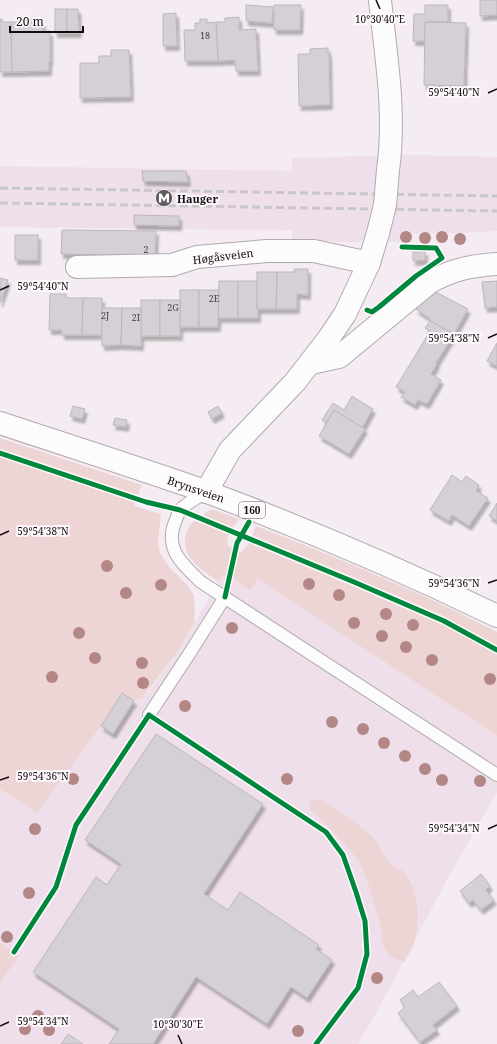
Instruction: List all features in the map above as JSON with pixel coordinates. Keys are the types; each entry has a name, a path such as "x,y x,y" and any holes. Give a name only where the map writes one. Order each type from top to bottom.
{"street":[{"path":"206,492 230,450 282,397 311,363 345,314 369,263 385,205 392,142 391,115 380,0"},
{"name":"Høgåsveien","path":"77,267 172,265 198,257 267,251 314,251 369,263"},
{"path":"311,363 339,357 430,282 441,276 473,266 497,264"},
{"name":"Brynsveien","path":"0,423 206,492 343,545 431,584 497,616"}],"lane":[{"path":"206,492 180,510 171,532 171,540 174,550 183,565 201,582 497,775"},
{"path":"149,715 225,597"}],"shaded area":[{"path":"411,155 497,157 497,231 402,234 400,242 346,242 292,240 292,230 0,227 0,166 292,171 292,158"},
{"path":"0,438 142,485 134,506 161,514 158,541 160,553 170,568 187,585 194,595 194,623 178,651 142,698 134,701 122,693 101,726 37,813 0,789"},
{"path":"212,509 239,519 227,538 228,546 241,552 247,546 256,526 378,576 468,617 497,632 497,736 258,579 250,590 223,575 219,582 200,568 189,557 186,550 186,534 192,523"},
{"path":"222,575 250,589 258,579 497,736 497,792 448,878 358,1044 0,1044 0,789 37,812 101,726 122,693 142,698 149,691 178,651"},
{"path":"320,799 350,818 364,829 378,843 385,858 404,872 408,877 416,899 418,925 414,943 404,962 389,956 383,945 380,924 369,886 359,861 334,832 310,809 310,802"},
{"path":"0,943 19,955 0,984"}],"building":[{"path":"480,0 497,0 497,15 480,16"},
{"path":"246,5 273,7 272,23 246,21"},
{"path":"274,5 301,5 300,30 274,30"},
{"path":"425,5 448,5 448,22 425,22 425,41 413,41 414,14 425,14"},
{"path":"55,9 67,9 67,33 55,33"},
{"path":"67,9 78,9 79,33 67,33"},
{"path":"176,13 177,46 163,46 163,14"},
{"path":"239,17 239,30 256,29 258,71 236,71 235,60 218,61 216,22 225,22 225,18"},
{"path":"0,19 2,19 2,22 11,22 12,72 0,72"},
{"path":"23,19 36,19 36,22 43,22 43,31 50,31 49,71 12,72 11,22 23,22"},
{"path":"200,19 207,19 207,23 216,22 218,61 185,61 184,30 195,30 195,23 200,23"},
{"path":"425,22 466,23 464,86 424,85"},
{"path":"328,48 330,105 299,106 298,54 310,54 310,49"},
{"path":"111,50 129,50 131,97 80,98 80,63 99,63 99,56 111,56"},
{"path":"142,171 186,171 188,182 143,181"},
{"path":"134,215 179,216 179,226 134,225"},
{"path":"62,230 156,231 155,256 61,254"},
{"path":"15,235 38,235 38,260 15,260"},
{"path":"425,251 425,260 413,261 413,252"},
{"path":"294,269 308,269 308,295 297,294 297,309 276,309 277,272 295,272"},
{"path":"257,272 277,272 276,309 257,309"},
{"path":"0,278 8,280 0,303"},
{"path":"219,281 238,281 238,318 218,318"},
{"path":"238,281 257,281 258,318 238,318"},
{"path":"497,281 497,307 485,308 482,282"},
{"path":"180,290 199,290 199,327 180,327"},
{"path":"199,290 219,290 218,327 199,327"},
{"path":"434,291 468,309 454,334 430,321 430,319 416,309"},
{"path":"50,294 66,294 66,298 83,298 82,335 62,335 62,330 49,330"},
{"path":"83,298 102,298 102,335 82,335"},
{"path":"141,300 160,300 160,336 141,336"},
{"path":"160,300 180,300 180,336 160,336"},
{"path":"102,308 122,308 121,345 102,346"},
{"path":"122,308 141,308 141,346 121,345"},
{"path":"430,321 454,334 431,374 441,380 427,404 418,400 415,405 401,397 405,392 396,387 430,331 425,328"},
{"path":"497,343 497,366 487,361"},
{"path":"352,396 373,409 362,428 334,410 326,423 322,420 333,403 344,410"},
{"path":"73,406 85,409 82,419 70,416"},
{"path":"218,406 222,413 212,419 208,412"},
{"path":"334,410 365,429 349,454 319,436"},
{"path":"115,418 127,420 126,427 113,425"},
{"path":"452,475 462,482 466,476 479,485 476,491 488,498 469,526 452,515 449,521 430,510"},
{"path":"497,503 497,521 489,516"},
{"path":"122,693 134,701 113,734 101,726"},
{"path":"156,734 263,804 204,894 228,910 240,892 319,945 316,949 332,960 307,998 291,987 267,1024 196,977 153,1044 109,1044 119,1029 33,972 96,877 107,885 121,864 85,840"},
{"path":"481,874 490,886 486,890 494,900 481,910 473,900 469,903 460,891"},
{"path":"439,982 457,1006 433,1025 437,1030 420,1042 398,1013 405,1007 400,1000 413,990 418,997"},
{"path":"68,1034 83,1044 61,1044"}],"railway":[{"path":"0,188 497,196"},
{"path":"0,203 497,211"}],"cycle path":[{"path":"367,310 372,312 416,276 442,258 436,248 402,247"},
{"path":"0,453 146,502 180,510 444,621 497,650"},
{"path":"225,597 237,543 249,522"},
{"path":"14,952 56,887 76,825 149,715 326,832 343,855 365,921 367,954 358,988 316,1044"}],"place":[{"name":"Hauger","path":"164,198"}]}
